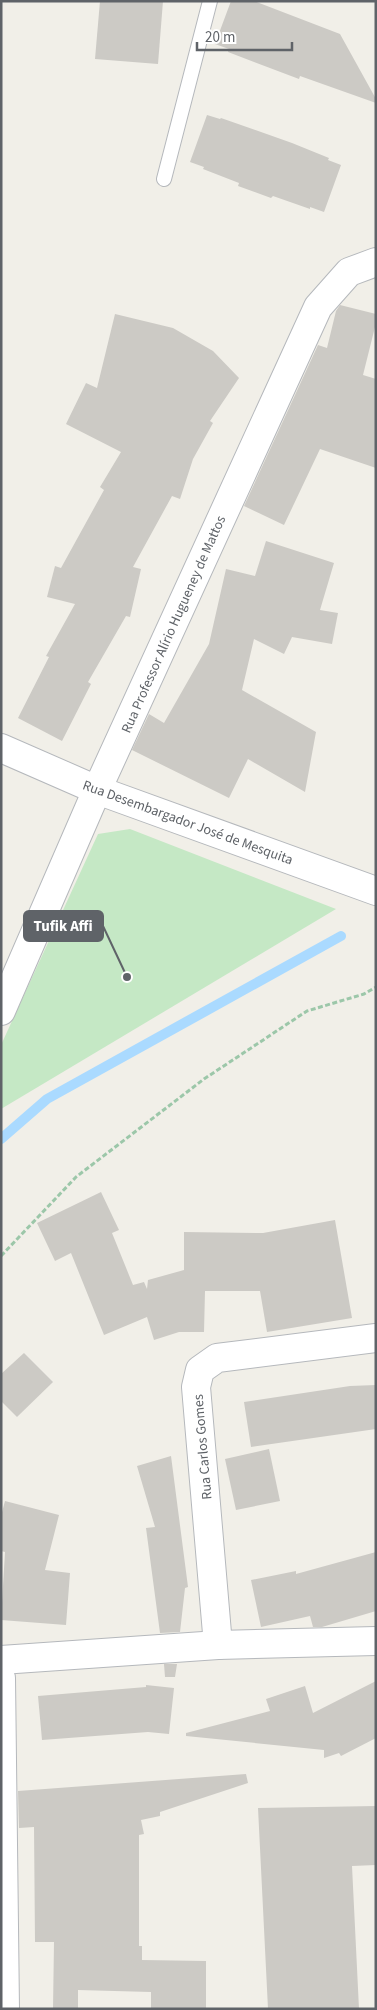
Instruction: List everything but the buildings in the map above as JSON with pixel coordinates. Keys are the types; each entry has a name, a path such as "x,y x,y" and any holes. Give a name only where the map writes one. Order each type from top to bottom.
{"street":[{"name":"Rua Professor Alírio Hugueney de Mattos","path":"1,1012 98,790 318,307 349,272 376,262"},
{"name":"Rua Desembargador José de Mesquita","path":"1,748 98,790 376,891"},
{"name":"Rua Carlos Gomes","path":"218,1645 196,1387 200,1370 217,1358 376,1338"},
{"path":"1,1660 218,1645 376,1641"},
{"path":"1,1678 5,2009"}],"lane":[{"path":"164,179 210,1"}],"path":[{"path":"1,1256 76,1176 204,1079 307,1011 364,994 376,987"}],"green space":[{"path":"130,829 336,909 1,1109 1,1045 98,834"}],"waterway":[{"path":"1,1139 47,1099 341,936"}],"place":[{"name":"Tufik Affi","path":"127,977"}]}
